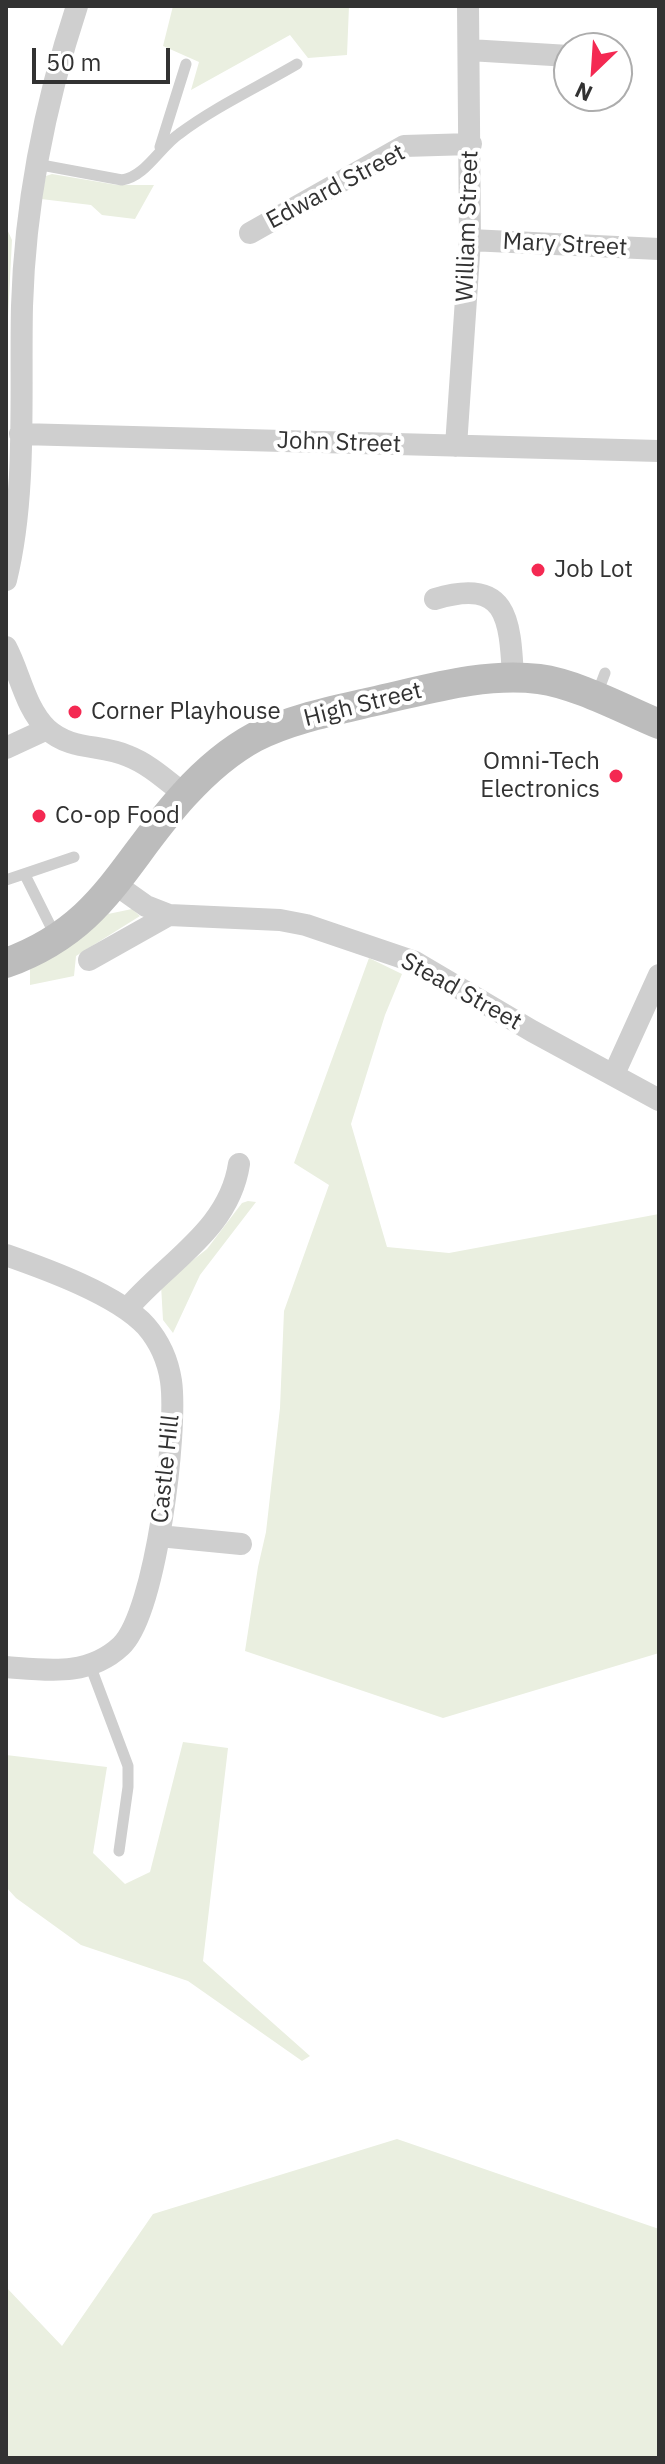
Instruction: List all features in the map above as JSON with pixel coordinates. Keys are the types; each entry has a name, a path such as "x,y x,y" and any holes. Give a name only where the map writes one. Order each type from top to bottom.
{"main road":[{"name":"High Street","path":"6,963 31,954 86,917 184,794 230,753 255,737 281,727 312,716 461,682 513,677 600,686 659,724"}],"street":[{"path":"6,580 16,519 20,434 14,384 29,213 48,109 77,6"},
{"name":"William Street","path":"456,446 470,240 468,6"},
{"path":"469,50 553,55"},
{"name":"Edward Street","path":"250,233 404,146 471,144"},
{"path":"6,207 29,213"},
{"name":"Mary Street","path":"470,240 659,249"},
{"name":"John Street","path":"20,434 659,451"},
{"path":"435,599 459,592 476,592 495,601 505,617 511,636 513,677"},
{"path":"6,647 36,716 47,729 74,744 112,750 131,757 184,794"},
{"path":"6,748 47,729"},
{"name":"Stead Street","path":"115,884 146,906 169,915 280,920 306,925 415,962 532,1031 659,1100"},
{"path":"89,960 169,915"},
{"path":"614,1074 659,975"},
{"path":"127,1309 160,1273 199,1241 244,1180"},
{"name":"Castle Hill","path":"6,1255 37,1266 127,1309 147,1327 165,1356 173,1400 159,1536 134,1631 122,1645 90,1665 73,1670 6,1667"},
{"path":"159,1536 241,1544"}],"lane":[{"path":"159,150 186,64"},
{"path":"36,164 122,180 136,176 180,132 297,64"},
{"path":"6,880 74,857"},
{"path":"25,875 57,938"},
{"path":"90,1665 128,1766 119,1851"}],"shaded area":[{"path":"173,6 349,6 347,55 308,58 290,35 191,90 199,62 163,46"},
{"path":"52,174 117,185 154,185 135,219 102,215 91,205 41,199 46,176"},
{"path":"6,227 12,240 6,355"},
{"path":"132,909 140,916 76,956 74,976 30,985 30,969 83,937 108,914"},
{"path":"369,958 402,974 385,1015 351,1124 387,1247 449,1253 659,1214 659,1653 443,1718 245,1651 266,1532 280,1408 284,1311 329,1185 294,1163"},
{"path":"256,1202 200,1275 173,1333 163,1320 161,1285 207,1249 242,1203"},
{"path":"183,1742 228,1748 203,1961 310,2056 302,2061 188,1981 81,1945 16,1898 6,1887 6,1755 107,1767 93,1853 125,1884 150,1872"},
{"path":"397,2139 659,2229 659,2458 6,2458 6,2287 62,2346 153,2214"}],"place":[{"name":"Job Lot","path":"538,570"},
{"name":"Corner Playhouse","path":"75,712"},
{"name":"Omni-Tech Electronics","path":"616,776"},
{"name":"Co-op Food","path":"39,816"}]}
